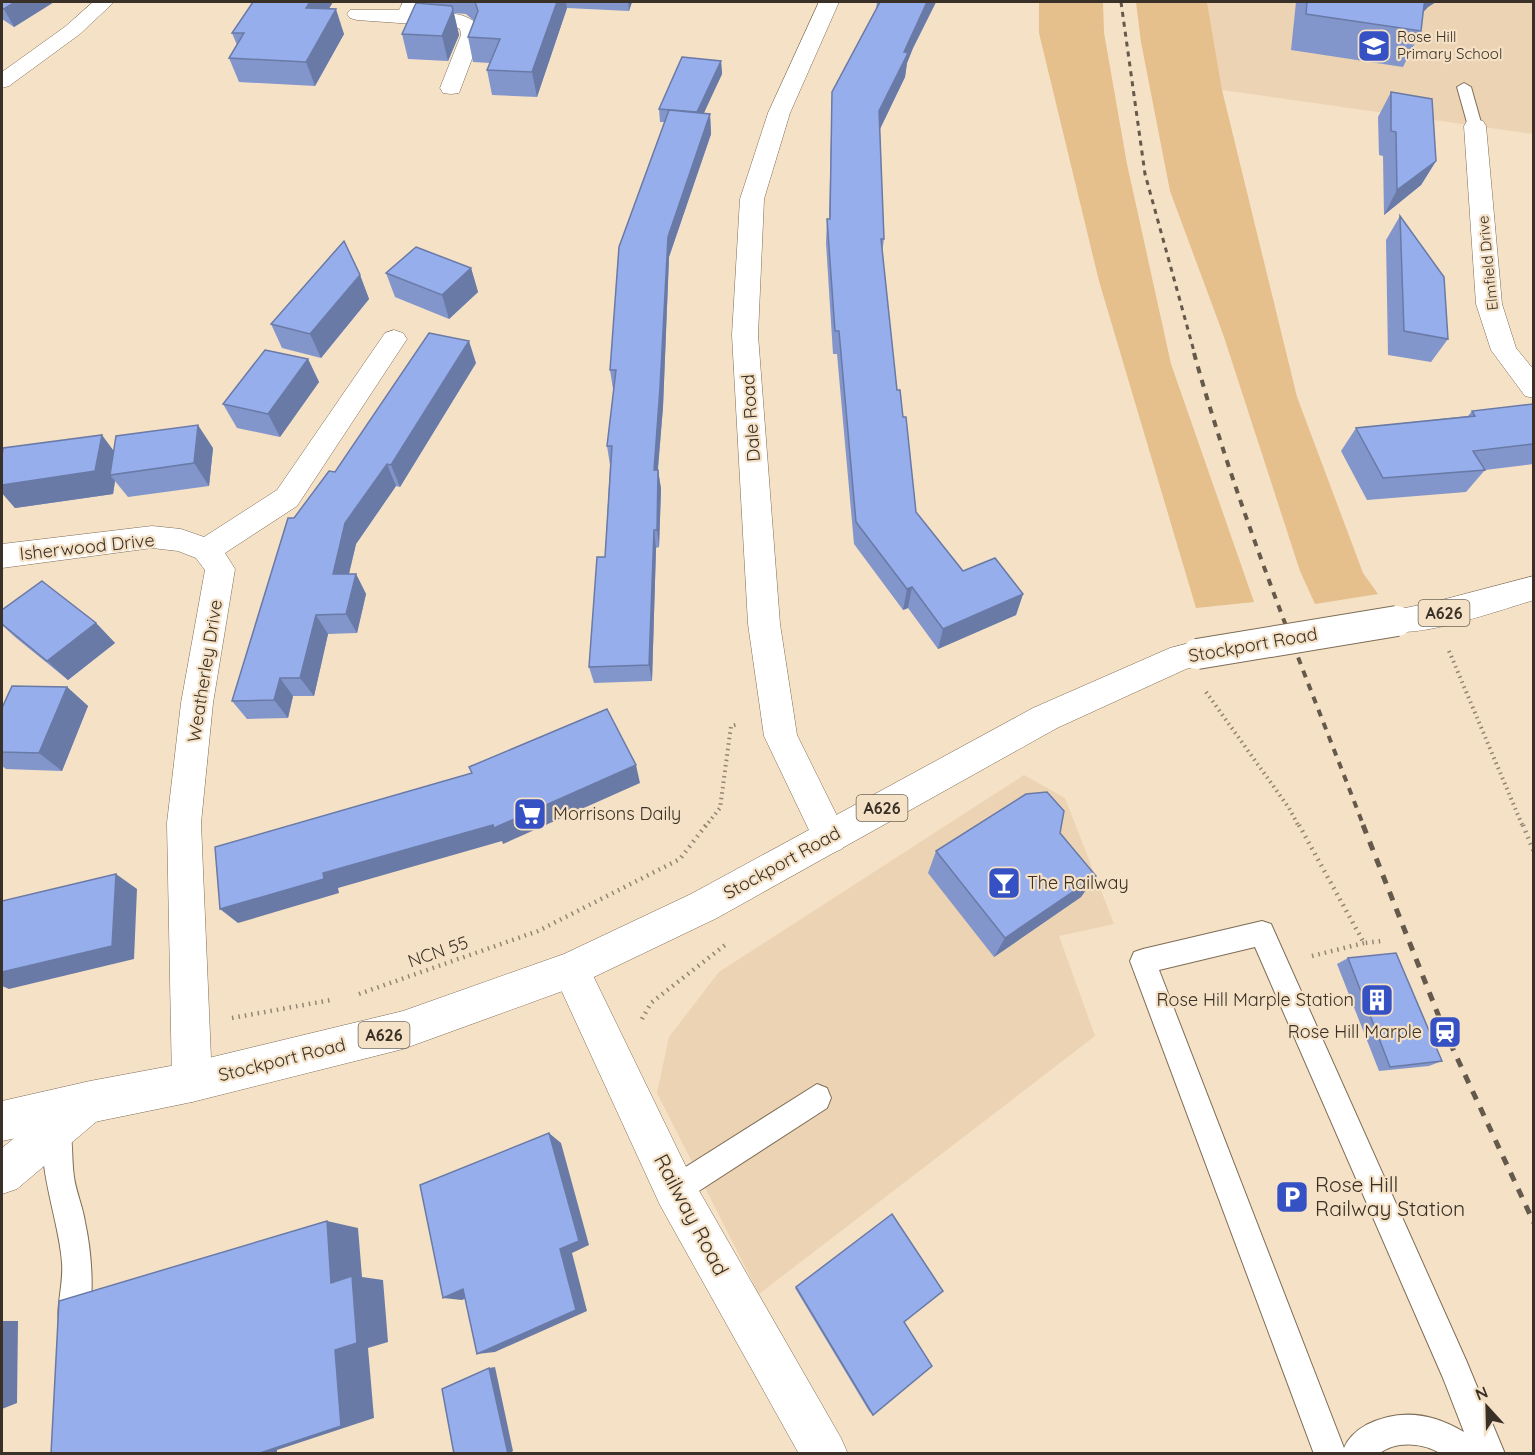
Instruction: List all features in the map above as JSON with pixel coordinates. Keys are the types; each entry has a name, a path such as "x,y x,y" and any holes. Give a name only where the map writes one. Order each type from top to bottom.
{"street":[{"path":"2,82 73,30 104,2"},
{"name":"Dale Road","path":"821,4 779,113 752,199 745,335 764,624 781,736 830,837"},
{"path":"357,14 409,9 468,25 471,35 451,88"},
{"name":"Elmfield Drive","path":"1475,126 1489,304 1504,350 1533,389"},
{"path":"207,550 287,498 394,339"},
{"name":"Isherwood Drive","path":"2,556 152,537 181,540 207,550"},
{"name":"Weatherley Drive","path":"192,1082 184,823 197,703 220,569 207,550"},
{"name":"Stockport Road","path":"2,1121 90,1101 192,1082 403,1030 571,970 704,906 1045,718 1189,656 1434,615 1533,588"},
{"name":"Railway Road","path":"571,970 675,1190 825,1454"},
{"name":"Stockport Road","path":"2,1174 90,1101"}],"lane":[{"path":"1464,87 1475,126"},
{"path":"1330,1454 1143,961 1262,933 1489,1454"},
{"path":"675,1190 816,1098"},
{"path":"57,1128 60,1178 71,1221 77,1264 72,1347"},
{"path":"1357,1454 1372,1439 1397,1430 1428,1430 1460,1446 1467,1454"}],"path":[{"path":"1434,615 1533,852"},
{"path":"1189,656 1288,808 1364,943"},
{"name":"NCN 55","path":"349,997 538,931 680,859 720,808 731,726 778,718"},
{"path":"1276,965 1382,940"},
{"path":"190,1026 337,999"}],"shaded area":[{"path":"1039,2 1103,2 1104,33 1127,164 1171,364 1254,602 1196,608 1099,281 1039,33"},
{"path":"1136,2 1207,2 1222,90 1297,397 1363,573 1378,594 1315,604 1300,571 1223,334 1170,191 1141,42"},
{"name":"Rose Hill Primary School","path":"1207,2 1533,2 1533,134 1222,90"},
{"path":"1024,775 1065,798 1114,924 1059,936 1095,1036 759,1294 657,1093 669,1037 719,972"}],"building":[{"path":"2,2 15,2 4,9"},
{"path":"253,2 310,2 306,8 336,9 306,62 229,58 244,33 232,33"},
{"path":"475,2 557,2 532,72 487,70 500,39 468,37 478,11"},
{"path":"880,2 927,2 904,52 908,53 879,111 884,239 881,239 897,390 900,390 903,417 906,417 916,512 963,571 995,558 1023,594 943,629 912,587 907,589 856,522 839,331 835,331 827,219 830,219 832,92"},
{"path":"1307,2 1425,2 1421,31 1306,14"},
{"path":"416,3 452,6 453,10 442,36 402,34"},
{"path":"682,57 721,61 697,112 659,109"},
{"path":"1391,92 1432,99 1436,161 1397,190 1396,132 1391,131"},
{"path":"669,110 710,114 668,237 654,470 658,470 657,530 654,530 649,665 589,667 597,557 605,557 612,446 607,446 616,370 610,370 619,247"},
{"path":"1400,216 1444,277 1448,339 1404,331"},
{"path":"344,241 360,275 310,334 271,324"},
{"path":"416,247 471,268 442,295 386,273"},
{"path":"429,333 469,341 391,465 387,464 345,523 333,574 356,574 346,614 316,615 300,678 280,678 274,700 232,701 288,518 294,518 329,471 335,472"},
{"path":"265,350 308,359 268,414 223,404"},
{"path":"1533,404 1533,444 1473,451 1485,470 1383,478 1356,428 1475,416 1472,411"},
{"path":"198,425 194,463 110,475 116,436"},
{"path":"102,435 95,471 2,485 3,448"},
{"path":"42,581 96,623 47,661 2,624 2,610"},
{"path":"12,686 67,687 39,753 2,752 2,708"},
{"path":"607,709 636,765 494,828 493,825 323,873 324,879 220,909 215,847 472,773 469,767"},
{"path":"1047,792 1064,811 1060,833 1096,876 1005,938 936,851 1026,794"},
{"path":"116,874 112,946 2,972 2,901"},
{"name":"Rose Hill Marple Station","path":"1396,953 1442,1061 1390,1067 1348,958"},
{"path":"549,1133 579,1241 560,1249 576,1310 477,1354 463,1289 443,1298 420,1185"},
{"path":"892,1214 943,1291 904,1322 932,1366 873,1415 796,1287"},
{"path":"327,1221 331,1283 352,1276 357,1343 335,1350 341,1426 257,1454 51,1454 59,1301"},
{"path":"489,1368 508,1454 454,1454 442,1389"}],"railway":[{"path":"1121,2 1145,174 1195,355"},
{"path":"1194,353 1252,533 1364,827"},
{"path":"1363,825 1445,1032 1534,1223"}],"place":[{"name":"Rose Hill Primary School","path":"1374,46"},
{"name":"Morrisons Daily","path":"530,814"},
{"name":"The Railway","path":"1004,883"},
{"name":"Rose Hill Marple Station","path":"1377,1000"},
{"name":"Rose Hill Marple","path":"1445,1032"},
{"name":"Rose Hill Railway Station","path":"1292,1197"}]}
